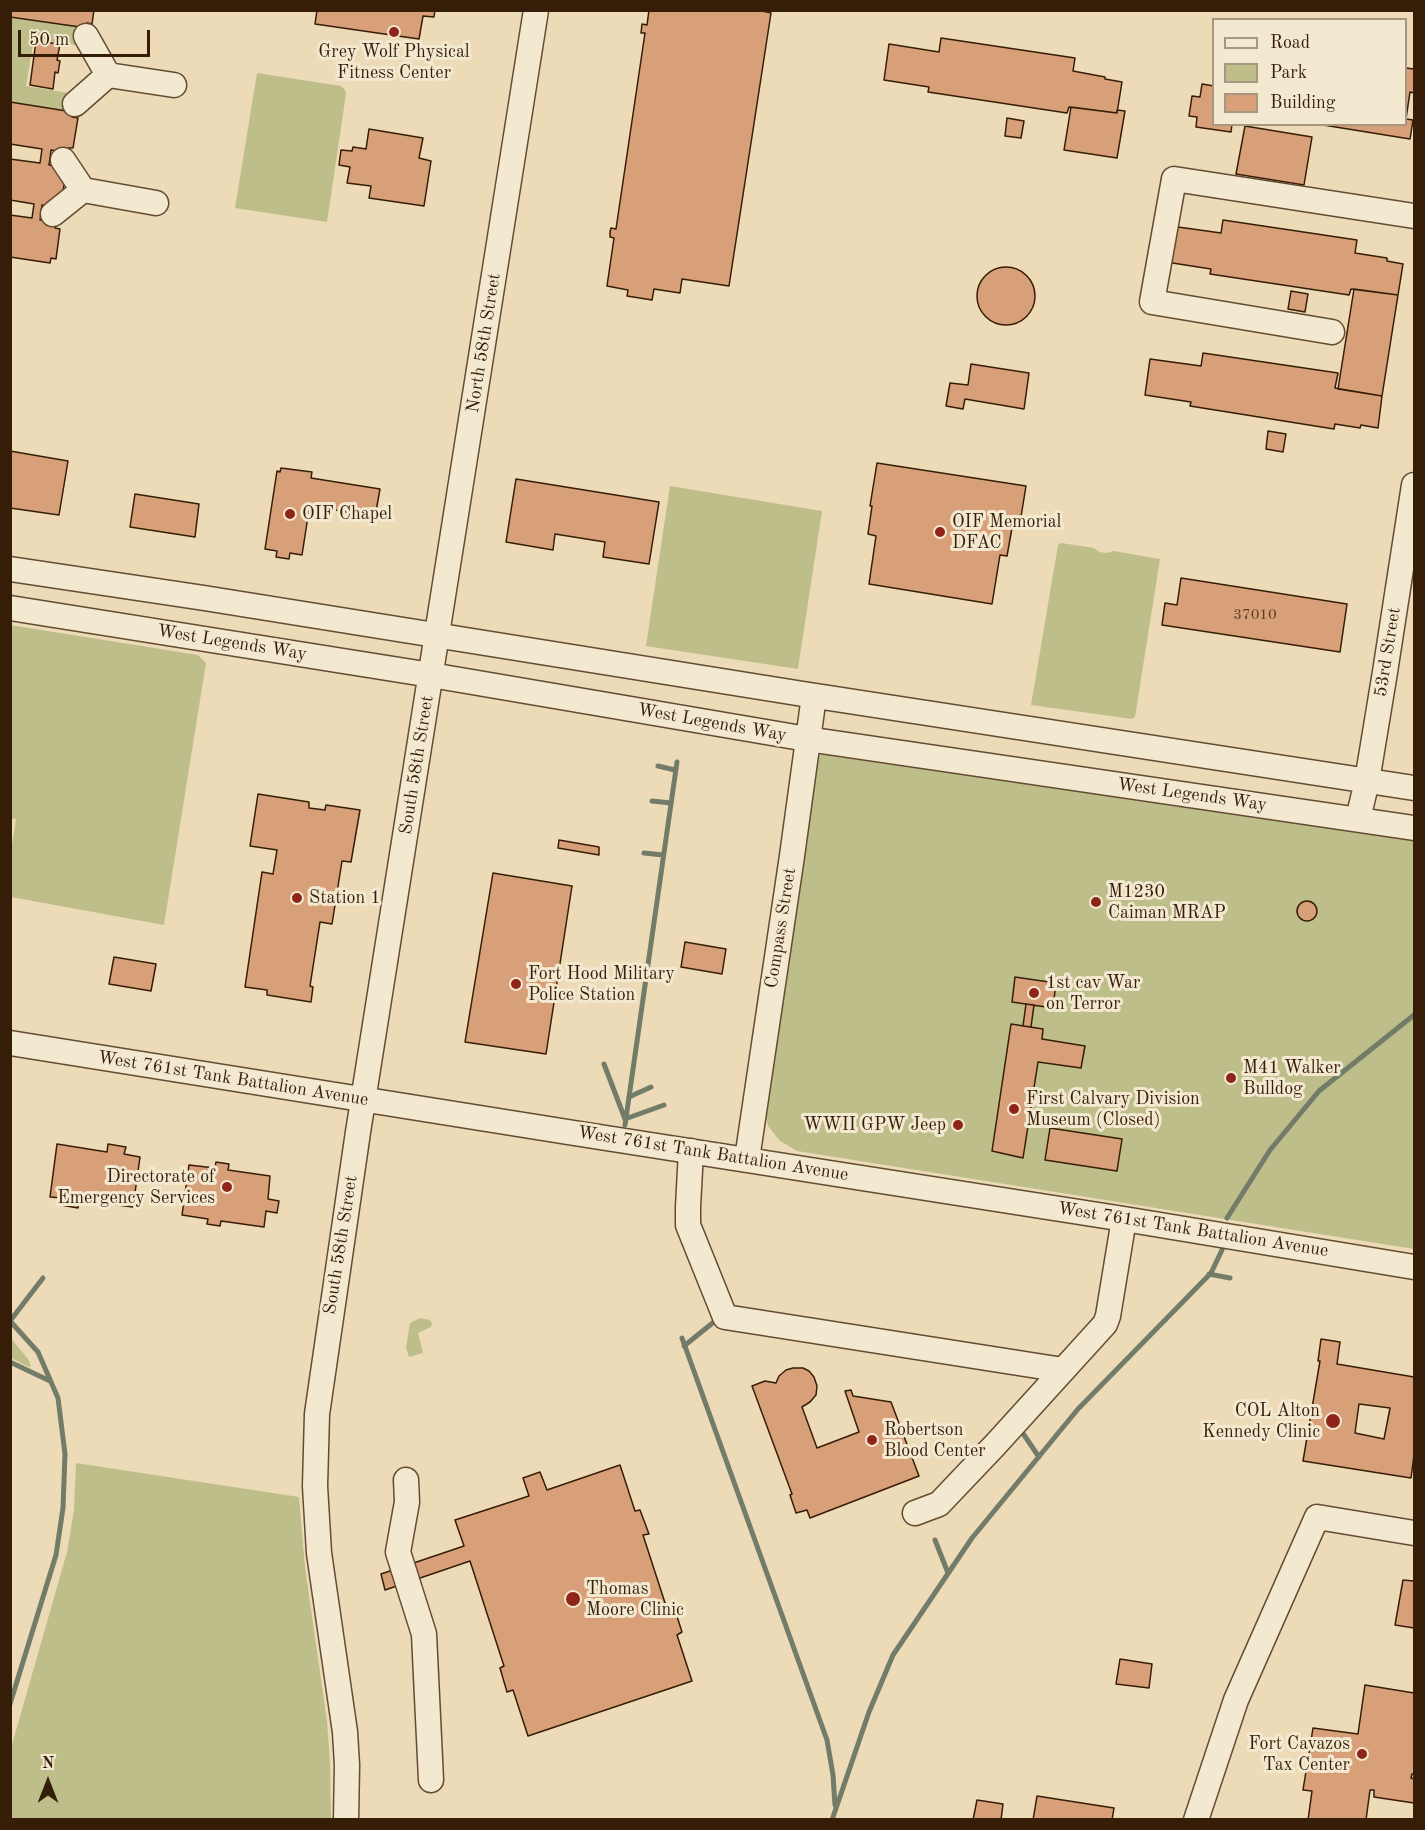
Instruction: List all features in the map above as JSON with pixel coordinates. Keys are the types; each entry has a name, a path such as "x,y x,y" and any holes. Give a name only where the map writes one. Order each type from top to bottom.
{"street":[{"name":"North 58th Street","path":"431,675 536,10"},
{"path":"86,36 108,75"},
{"path":"108,75 174,86"},
{"path":"75,104 108,75"},
{"path":"63,160 83,190 156,202"},
{"path":"1332,332 1152,302 1174,179 1414,216"},
{"path":"53,214 83,190"},
{"name":"53rd Street","path":"1358,819 1414,485"},
{"path":"10,569 1414,788"},
{"name":"West Legends Way","path":"10,608 431,675 807,739 1414,828"},
{"name":"South 58th Street","path":"346,1820 345,1732 320,1553 315,1486 317,1414 431,675"},
{"name":"Compass Street","path":"747,1159 814,696"},
{"name":"West 761st Tank Battalion Avenue","path":"10,1043 1414,1267"},
{"path":"691,1151 688,1225 725,1317 1064,1370"},
{"path":"915,1513 939,1503 1105,1324 1124,1219"},
{"path":"406,1480 407,1502 398,1552 424,1634 431,1780"},
{"path":"1196,1820 1236,1700 1317,1517 1414,1533"}],"green space":[{"path":"10,17 81,27 79,43 76,45 34,39 26,86 69,93 71,95 68,111 11,102"},
{"path":"257,73 341,86 345,90 327,222 235,208"},
{"path":"670,486 822,511 798,669 646,646"},
{"path":"1061,543 1094,548 1099,552 1114,551 1160,559 1135,717 1132,719 1031,705 1058,545"},
{"path":"10,625 198,655 206,663 164,925 11,897 11,851 16,819 10,818"},
{"path":"831,750 1414,839 1414,1249 797,1151 780,1141 768,1126 764,1107 814,768 819,756"},
{"path":"420,1318 430,1320 432,1324 431,1327 418,1333 423,1353 409,1357 406,1348 410,1323"},
{"path":"10,1337 28,1359 31,1366 11,1358"},
{"path":"76,1463 299,1497 305,1567 327,1721 331,1819 11,1819 11,1748 67,1552 74,1510"}],"building":[{"path":"10,10 94,10 92,24 87,23 87,28 10,17"},
{"name":"Grey Wolf Physical Fitness Center","path":"317,10 435,10 434,17 423,16 419,39 315,24"},
{"path":"649,10 758,10 771,13 729,286 682,279 680,293 654,289 652,300 627,296 628,290 607,286 614,238 610,237 610,232 611,228 616,229 645,33 641,33 642,24 647,25"},
{"path":"941,38 1075,58 1073,71 1122,82 1117,113 1069,107 1067,113 928,92 929,87 884,80 889,44 939,52"},
{"path":"36,41 60,44 57,60 60,61 58,73 55,72 53,89 30,85"},
{"path":"1407,68 1414,69 1414,93 1410,92 1407,112"},
{"path":"1202,84 1212,86 1212,126 1232,126 1231,132 1196,127 1197,117 1189,116 1192,96 1200,97"},
{"path":"10,102 73,112 72,117 78,118 73,148 68,148 67,153 51,150 49,165 61,167 66,173 61,203 55,207 42,205 40,220 56,222 55,228 60,229 56,259 51,258 50,263 10,257 10,215 32,218 34,204 10,200 10,159 40,163 42,149 10,144"},
{"path":"1071,107 1117,113 1117,110 1125,111 1117,158 1064,150"},
{"path":"1007,118 1024,121 1021,138 1005,136"},
{"path":"1407,119 1413,120 1410,139 1329,126 1407,126"},
{"path":"1245,126 1312,137 1304,185 1236,174"},
{"path":"369,129 423,138 419,158 431,161 424,206 369,198 371,186 347,183 350,167 339,165 341,150 352,151 353,147 366,149"},
{"path":"1223,220 1357,240 1355,253 1387,258 1387,261 1403,264 1398,295 1351,289 1349,295 1210,274 1211,269 1166,262 1171,226 1221,233"},
{"path":"1006,267 1017,269 1030,280 1035,296 1033,307 1022,320 1006,325 995,323 982,312 977,296 979,285 990,272"},
{"path":"1354,289 1398,295 1382,396 1338,389"},
{"path":"1291,291 1308,294 1305,312 1288,309"},
{"path":"1203,353 1338,373 1335,388 1382,396 1378,428 1335,424 1334,429 1190,406 1191,402 1145,395 1150,359 1201,366"},
{"path":"971,364 1029,373 1024,409 965,399 963,409 946,406 950,383 968,385"},
{"path":"1268,431 1286,434 1283,452 1266,449"},
{"path":"10,451 68,461 59,515 10,508"},
{"name":"OIF Memorial DFAC","path":"877,463 1026,486 1019,529 1012,528 1007,556 1000,555 992,604 869,584 876,536 868,534"},
{"name":"OIF Chapel","path":"281,468 312,472 311,478 380,489 375,517 318,507 318,511 309,510 302,555 290,553 289,559 276,557 277,551 265,549 277,471 280,472"},
{"path":"516,479 659,502 649,564 603,557 605,542 555,534 553,550 506,542"},
{"path":"135,494 199,504 195,537 130,527"},
{"path":"1181,578 1347,604 1340,652 1162,625 1165,603 1177,605"},
{"name":"Station 1","path":"258,794 309,802 309,808 325,810 326,805 360,810 351,862 342,861 332,924 320,922 310,986 313,987 311,1002 267,995 267,990 245,987 262,872 273,874 277,850 250,846"},
{"path":"559,840 599,847 599,855 558,848"},
{"name":"Fort Hood Military Police Station","path":"493,873 572,886 546,1054 465,1042"},
{"path":"1307,901 1314,904 1317,911 1314,918 1307,921 1300,918 1297,911 1300,904"},
{"path":"685,942 726,949 722,974 681,967"},
{"path":"114,957 156,964 151,991 109,984"},
{"name":"1st cav War on Terror","path":"1015,977 1056,983 1053,1008 1012,1002"},
{"path":"1026,1004 1034,1005 1031,1027 1023,1026"},
{"name":"First Calvary Division Museum (Closed)","path":"1011,1024 1043,1029 1042,1039 1085,1046 1081,1068 1038,1062 1023,1158 992,1151"},
{"path":"1050,1128 1122,1139 1117,1171 1045,1160"},
{"path":"57,1144 107,1152 108,1144 126,1147 124,1154 140,1157 133,1207 79,1200 78,1208 61,1205 62,1198 50,1197"},
{"name":"Directorate of Emergency Services","path":"216,1162 229,1164 228,1170 270,1176 268,1199 279,1201 277,1213 266,1211 264,1227 221,1221 220,1226 207,1224 208,1219 182,1215 189,1165 215,1168"},
{"name":"COL Alton Kennedy Clinic","path":"1321,1339 1340,1342 1337,1364 1414,1377 1414,1455 1411,1478 1303,1461 1320,1361 1318,1361","holes":["1359,1404 1390,1408 1384,1439 1355,1433"]},
{"name":"Robertson Blood Center","path":"793,1368 803,1368 809,1371 817,1386 816,1395 802,1407 817,1448 859,1432 845,1391 851,1390 853,1396 891,1402 919,1476 810,1518 807,1510 796,1513 790,1495 792,1494 752,1386 765,1381 776,1383 779,1376"},
{"name":"Thomas Moore Clinic","path":"620,1465 635,1511 640,1510 649,1534 643,1535 667,1609 674,1607 682,1632 677,1635 692,1681 528,1736 513,1690 507,1692 500,1668 504,1666 470,1561 385,1590 381,1574 464,1546 455,1520 529,1496 523,1478 540,1472 547,1490"},
{"path":"1403,1580 1414,1581 1414,1628 1395,1625"},
{"path":"1120,1659 1152,1664 1149,1688 1116,1684"},
{"name":"Fort Cavazos Tax Center","path":"1365,1685 1414,1693 1414,1774 1411,1778 1414,1779 1414,1803 1374,1797 1374,1790 1370,1790 1366,1820 1308,1820 1312,1791 1303,1790 1313,1728 1358,1734"},
{"path":"1037,1796 1114,1808 1112,1820 1033,1820"},
{"path":"977,1800 1003,1804 1001,1820 973,1820"}],"waterway":[{"path":"625,1125 677,762"},
{"path":"658,766 675,770"},
{"path":"652,801 671,803"},
{"path":"644,853 663,855"},
{"path":"1227,1218 1270,1150 1319,1091 1414,1015"},
{"path":"604,1064 625,1119 664,1105"},
{"path":"629,1097 651,1087"},
{"path":"832,1820 869,1712 893,1655 972,1538 1078,1409 1211,1273 1222,1250"},
{"path":"1209,1274 1230,1278"},
{"path":"10,1704 56,1555 63,1508 65,1454 58,1398 38,1352 10,1321 43,1278"},
{"path":"684,1346 715,1321"},
{"path":"682,1338 827,1740 835,1805"},
{"path":"10,1362 50,1381"},
{"path":"1022,1432 1039,1457"},
{"path":"935,1540 948,1573"}],"place":[{"name":"Grey Wolf Physical Fitness Center","path":"394,32"},
{"name":"OIF Chapel","path":"290,514"},
{"name":"OIF Memorial DFAC","path":"940,532"},
{"name":"Station 1","path":"297,898"},
{"name":"M1230 Caiman MRAP","path":"1096,902"},
{"name":"Fort Hood Military Police Station","path":"516,984"},
{"name":"1st cav War on Terror","path":"1034,993"},
{"name":"M41 Walker Bulldog","path":"1231,1078"},
{"name":"First Calvary Division Museum (Closed)","path":"1014,1109"},
{"name":"WWII GPW Jeep","path":"958,1125"},
{"name":"Directorate of Emergency Services","path":"227,1187"},
{"name":"COL Alton Kennedy Clinic","path":"1333,1421"},
{"name":"Robertson Blood Center","path":"872,1440"},
{"name":"Thomas Moore Clinic","path":"573,1599"},
{"name":"Fort Cavazos Tax Center","path":"1362,1754"}]}
